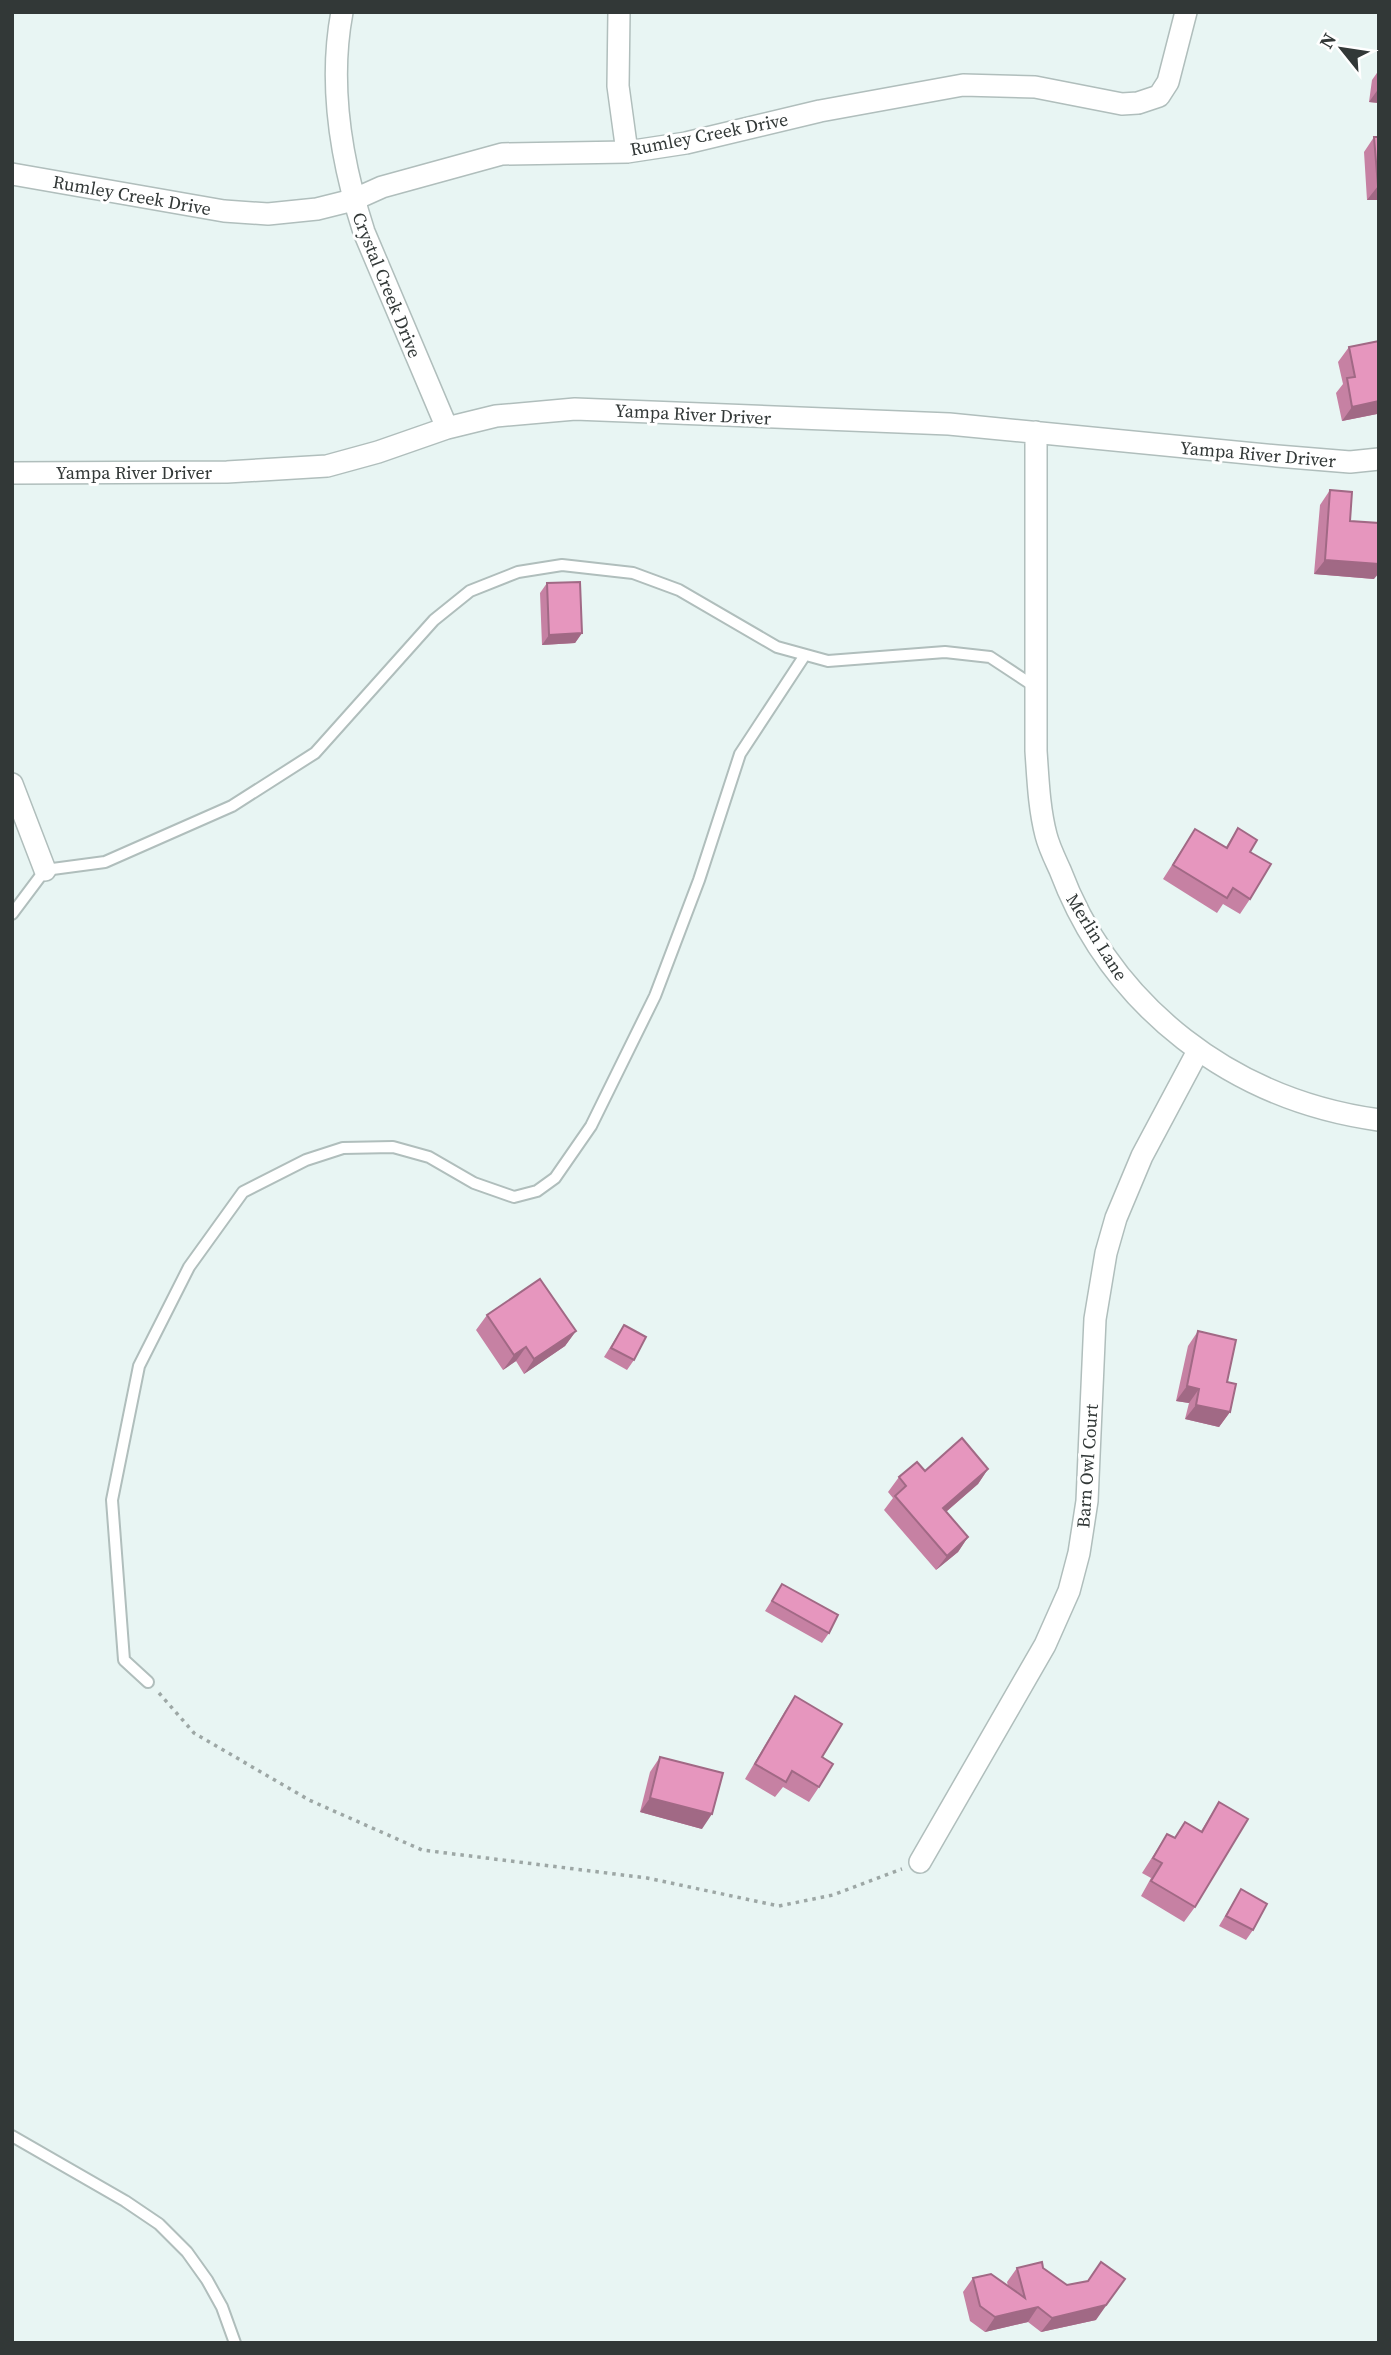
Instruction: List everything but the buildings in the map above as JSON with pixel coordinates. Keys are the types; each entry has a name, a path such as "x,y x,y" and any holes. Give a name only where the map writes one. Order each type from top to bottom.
{"street":[{"name":"Crystal Creek Drive","path":"342,12 335,96 353,200 447,429"},
{"path":"619,12 618,86 627,152"},
{"name":"Rumley Creek Drive","path":"12,174 224,211 268,214 353,200 382,187 502,154 627,152 686,143 786,119 963,85 1035,87 1122,104 1138,103 1159,96 1168,82 1186,12"},
{"name":"Yampa River Driver","path":"12,473 213,472 327,466 496,416 575,409 949,424 1338,461 1379,459"},
{"name":"Merlin Lane","path":"1036,432 1036,751 1039,796 1046,836 1079,916 1130,990 1198,1051 1273,1093 1320,1109 1379,1120"},
{"path":"12,784 45,870"},
{"name":"Barn Owl Court","path":"920,1862 1045,1645 1069,1591 1079,1553 1087,1501 1091,1460 1095,1319 1106,1253 1116,1218 1142,1156 1198,1051"}],"lane":[{"path":"12,914 45,870 106,862 232,806 315,752 434,620 470,591 518,572 562,565 633,573 679,590 777,646 828,661 945,652 990,657 1037,688"},
{"path":"148,1682 124,1660 112,1500 139,1366 189,1267 243,1192 306,1160 343,1148 393,1147 429,1157 474,1183 514,1196 537,1191 555,1178 591,1126 655,996 699,880 740,754 805,654"},
{"path":"12,2136 125,2201 159,2224 187,2252 207,2280 222,2307 235,2343"}],"path":[{"path":"148,1682 194,1732 309,1800 422,1850 647,1878 779,1906 833,1895 920,1862"}]}
